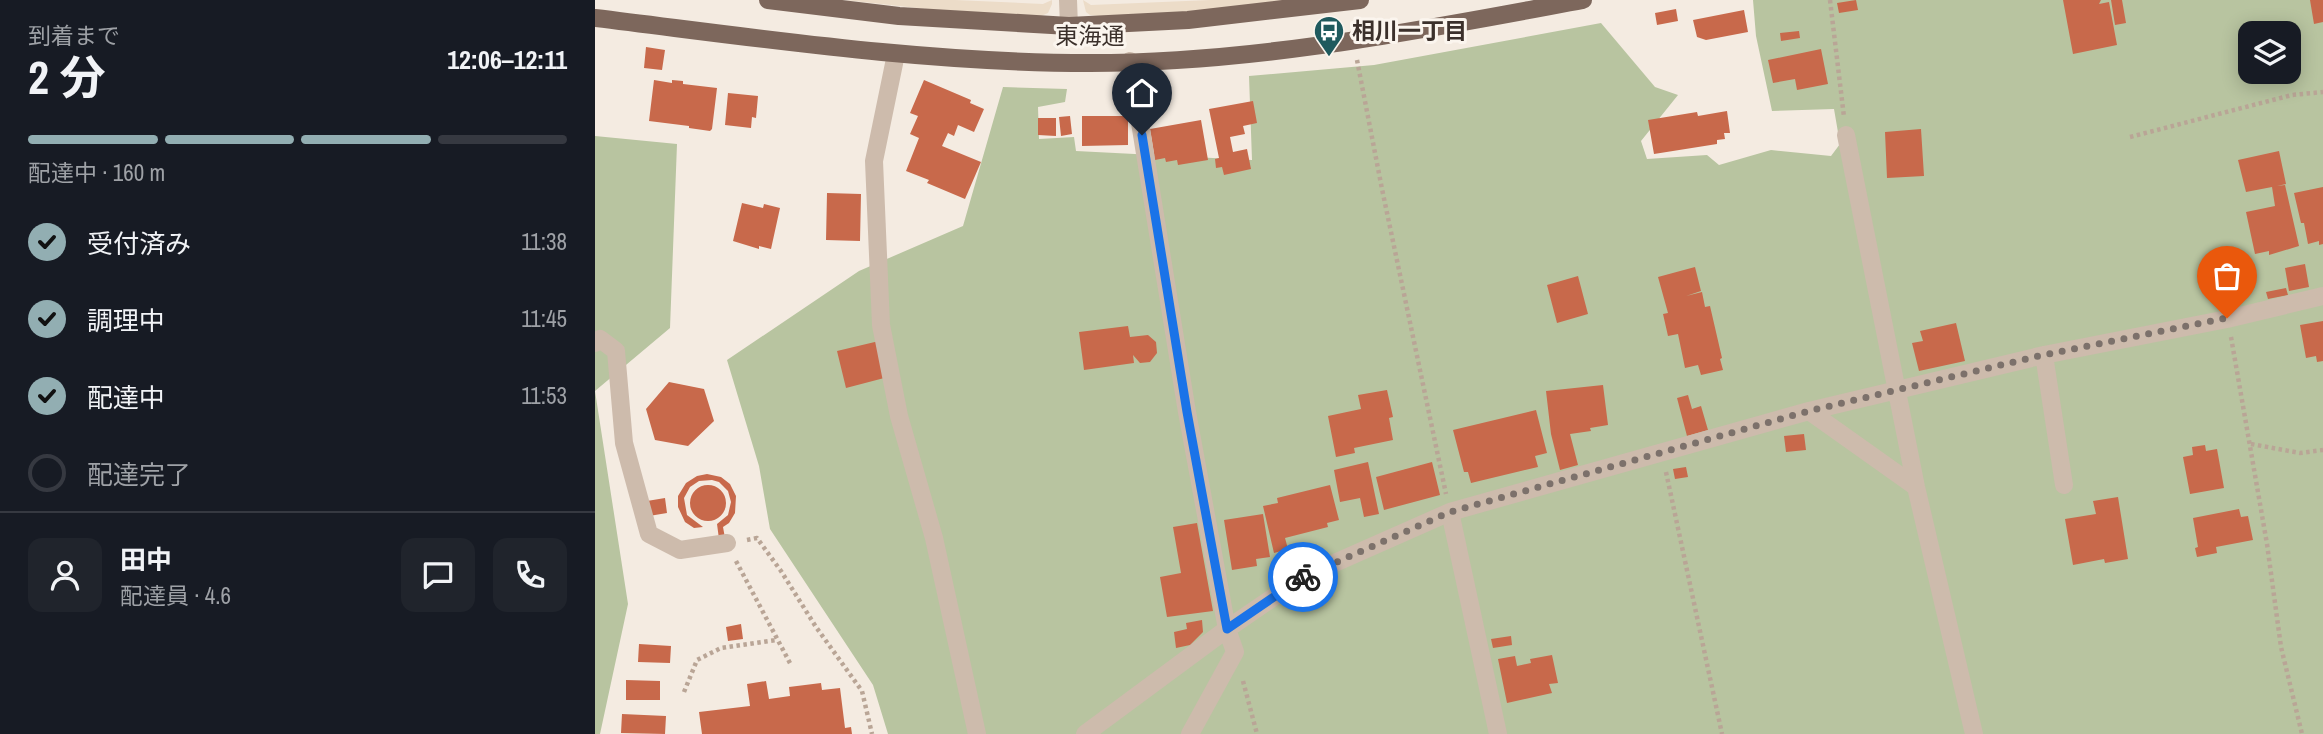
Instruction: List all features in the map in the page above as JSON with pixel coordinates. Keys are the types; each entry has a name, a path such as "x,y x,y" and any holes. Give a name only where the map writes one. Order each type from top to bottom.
{"main road":[{"name":"東海通","path":"768,0 899,16 1069,26 1188,20 1360,0"},
{"name":"東海通","path":"595,18 895,54 1090,63 1190,59 1354,40 1583,0"}],"street":[{"path":"1068,0 1069,26"},
{"path":"895,54 874,161 881,325 899,416 934,538 977,734"},
{"path":"1130,61 1187,412 1227,629 1235,652 1190,734"},
{"path":"1846,135 1916,487 1974,734"},
{"path":"1085,734 1227,629 1303,577 1450,512 1809,411 2043,355 2323,296"},
{"path":"595,343 600,339 616,351 624,443 649,534 680,550 727,543"},
{"path":"2043,355 2064,485"},
{"path":"1809,411 1916,487"},
{"path":"1450,512 1497,734"}],"path":[{"path":"1830,0 1846,135"},
{"path":"1354,40 1382,189 1450,512"},
{"path":"2130,137 2292,95 2323,92"},
{"path":"2227,318 2251,444 2281,647 2302,734"},
{"path":"2251,444 2300,453 2323,450"},
{"path":"1663,454 1722,734"},
{"path":"791,665 727,543 757,538 862,691 872,734"},
{"path":"684,692 697,660 721,648 777,640"},
{"path":"1235,652 1257,734"}],"green space":[{"path":"1753,0 2323,0 2323,734 888,734 873,685 770,529 759,466 727,360 859,271 963,226 1003,87 1067,89 1065,102 1038,107 1039,139 1074,137 1076,151 1252,160 1249,76 1374,65 1601,23 1655,87 1678,95 1641,141 1647,159 1707,155 1719,165 1771,150 1831,156 1840,144 1834,109 1772,111 1756,36"},
{"path":"595,136 677,144 670,328 595,391"},
{"path":"595,391 628,604 600,734 595,734"}],"shaded area":[{"path":"845,0 955,0 1043,4 1052,0 1052,4 1048,13 1041,16 944,11"},
{"path":"1083,0 1091,5 1210,0 1329,0 1217,11 1099,16 1086,12"}],"building":[{"path":"1856,0 1858,10 1839,13 1837,3"},
{"path":"2063,0 2101,0 2099,4 2109,2 2117,45 2073,54"},
{"path":"2111,0 2122,0 2126,23 2115,25"},
{"path":"2310,0 2323,0 2323,22 2314,24"},
{"path":"1676,9 1678,21 1657,25 1655,13"},
{"path":"1744,10 1748,32 1706,40 1697,37 1693,20"},
{"path":"1799,31 1800,38 1781,41 1780,33"},
{"path":"646,47 665,50 662,70 644,68"},
{"path":"1821,49 1828,84 1797,90 1795,79 1773,83 1768,60"},
{"path":"654,80 672,83 672,80 683,81 683,84 717,88 712,129 710,131 649,121"},
{"path":"924,80 971,100 970,103 984,109 974,132 958,125 954,136 948,133 942,146 981,162 965,199 906,171 919,138 910,134 918,116 910,113"},
{"path":"728,93 758,96 756,118 752,117 751,128 725,125"},
{"path":"1253,101 1257,123 1243,126 1245,134 1230,137 1233,152 1247,149 1251,169 1224,175 1222,167 1216,168 1215,159 1219,158 1209,109"},
{"path":"1727,111 1730,133 1724,133 1725,139 1717,140 1717,144 1654,154 1648,120 1697,112 1698,116"},
{"path":"1070,116 1072,134 1061,136 1059,117"},
{"path":"1082,116 1128,116 1128,145 1082,146"},
{"path":"1038,118 1056,118 1056,136 1038,135"},
{"path":"1201,120 1208,160 1178,165 1177,160 1155,160 1150,129"},
{"path":"1921,129 1924,176 1887,178 1885,132"},
{"path":"2279,151 2286,184 2277,186 2285,185 2299,246 2269,255 2269,251 2255,254 2246,212 2275,206 2272,187 2246,192 2238,160"},
{"path":"2323,187 2323,244 2319,245 2319,241 2308,244 2294,193"},
{"path":"827,193 861,194 860,241 826,240"},
{"path":"742,203 763,208 764,204 780,208 771,249 759,246 759,249 733,241"},
{"path":"2305,264 2309,287 2289,291 2285,268"},
{"path":"1695,267 1701,291 1686,296 1702,292 1705,307 1710,306 1723,370 1701,375 1698,365 1685,368 1678,334 1668,336 1663,314 1668,313 1658,277"},
{"path":"1578,276 1588,314 1557,323 1547,285"},
{"path":"2286,288 2288,295 2268,299 2266,292"},
{"path":"2323,321 2323,361 2317,362 2316,356 2306,358 2300,325"},
{"path":"1956,323 1965,361 1919,371 1912,343 1923,341 1920,331"},
{"path":"1128,326 1130,337 1148,335 1156,342 1157,353 1150,362 1140,363 1133,355 1134,363 1084,370 1079,332"},
{"path":"879,341 888,377 846,388 837,351"},
{"path":"669,382 704,389 714,421 688,446 655,440 646,409"},
{"path":"1603,385 1608,425 1570,434 1578,465 1560,470 1551,434 1546,391"},
{"path":"1387,390 1393,417 1389,418 1393,440 1354,448 1355,453 1336,457 1328,416 1361,409 1358,395"},
{"path":"1688,395 1692,409 1701,406 1708,430 1687,436 1677,398"},
{"path":"1536,410 1547,453 1535,456 1538,467 1471,483 1468,472 1464,472 1453,430"},
{"path":"1804,434 1806,450 1786,452 1784,436"},
{"path":"2205,445 2206,451 2217,449 2224,488 2190,494 2183,457 2193,455 2192,447"},
{"path":"1368,462 1379,514 1364,517 1360,498 1340,502 1334,470"},
{"path":"1432,462 1440,495 1384,510 1376,477"},
{"path":"1686,467 1688,477 1675,479 1673,469"},
{"path":"707,474 721,477 730,484 736,496 735,513 723,527 725,538 719,539 717,524 728,515 731,502 728,491 719,482 699,481 690,487 684,498 687,515 703,527 694,528 685,522 678,507 678,496 686,483 697,476"},
{"path":"708,485 721,490 726,503 721,516 708,521 695,516 690,503 695,490"},
{"path":"1330,485 1339,520 1327,523 1328,527 1285,538 1288,549 1274,553 1263,506 1278,503 1277,498"},
{"path":"2118,497 2128,559 2105,563 2104,559 2073,565 2065,519 2096,514 2093,501"},
{"path":"665,498 667,513 649,516 647,501"},
{"path":"2239,509 2241,517 2248,516 2253,540 2216,547 2217,553 2197,557 2193,518"},
{"path":"1263,514 1270,557 1256,559 1257,566 1232,570 1224,520"},
{"path":"1197,523 1213,611 1167,617 1160,577 1181,573 1173,527"},
{"path":"1202,620 1203,632 1190,645 1176,648 1174,632 1187,629 1186,623"},
{"path":"741,624 743,639 728,641 726,627"},
{"path":"1511,636 1512,645 1493,648 1491,639"},
{"path":"639,644 671,646 670,663 638,662"},
{"path":"1552,655 1558,683 1549,684 1552,693 1507,703 1498,659 1515,656 1517,666 1531,663 1530,659"},
{"path":"626,680 660,681 660,700 626,700"},
{"path":"766,681 769,699 790,696 789,687 821,683 822,690 840,688 845,728 851,727 852,734 702,734 699,712 750,706 747,684"},
{"path":"622,714 666,716 665,734 621,733"}],"way so far":[{"path":"1303,577 1450,512 1809,411 2043,355 2227,318"}],"place":[{"name":"相川一丁目","path":"1329,58"}],"route":[{"path":"1142,135 1187,412 1227,629 1303,577"}]}
